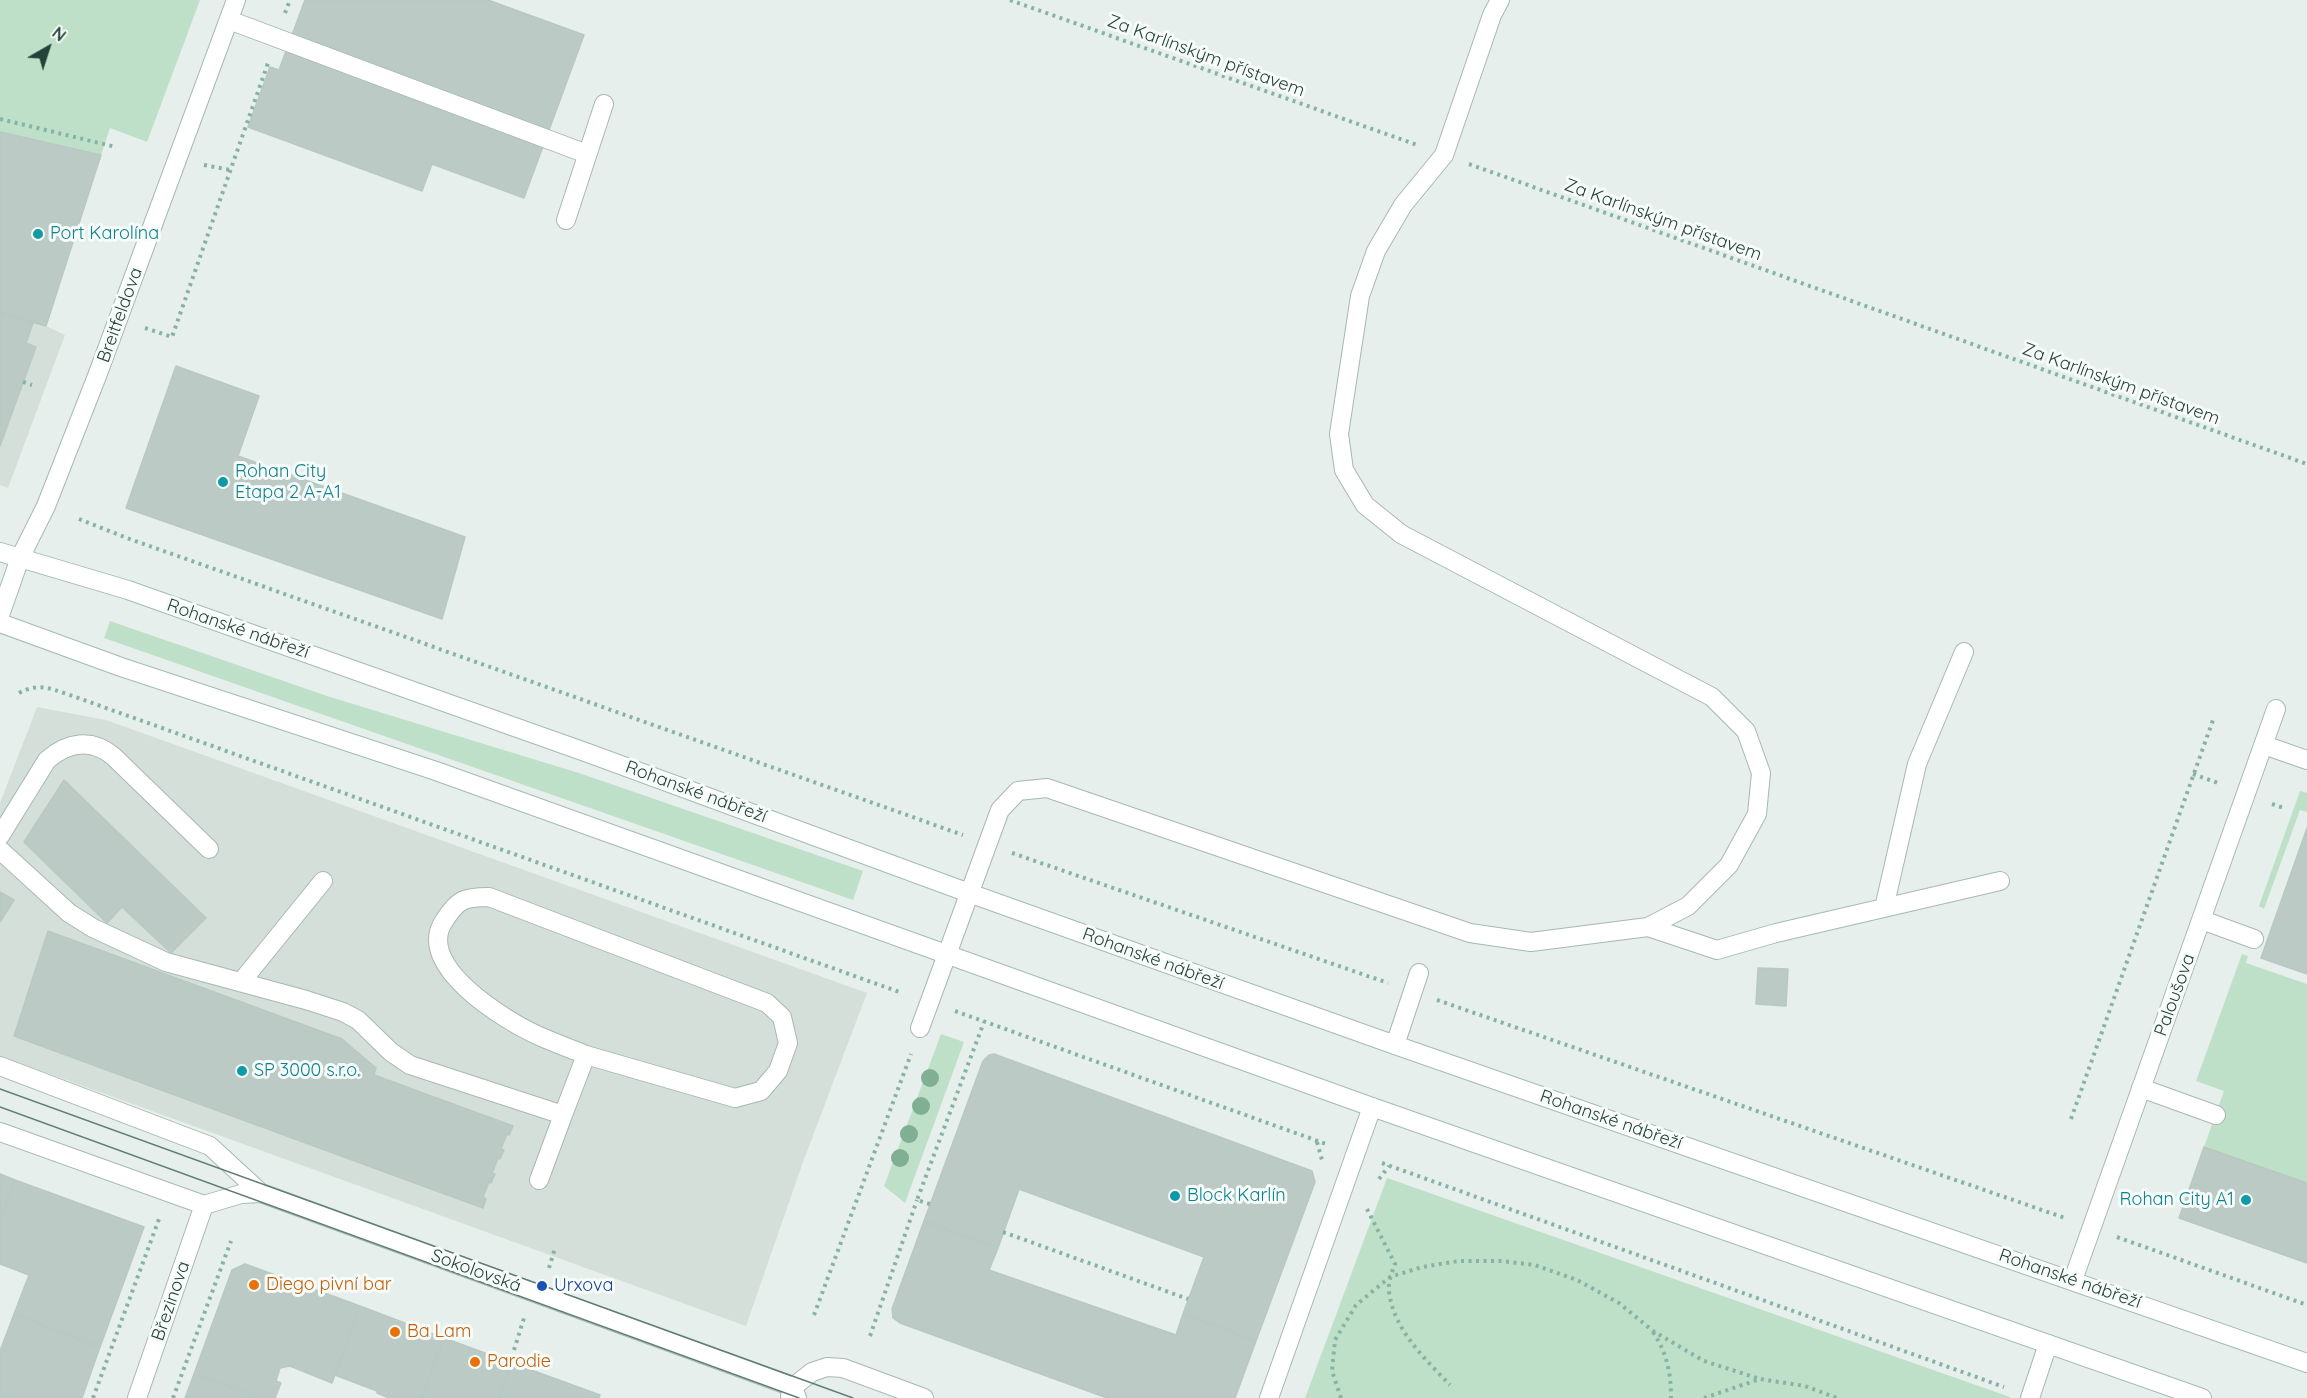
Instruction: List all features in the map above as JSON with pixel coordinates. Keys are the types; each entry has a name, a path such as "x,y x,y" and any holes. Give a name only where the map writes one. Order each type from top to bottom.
{"main road":[{"name":"Breitfeldova","path":"0,615 20,558 46,506 118,320 236,0"},
{"path":"920,1028 1000,810 1018,791 1047,788 1470,933 1531,942 1648,927 1688,906 1729,866 1757,814 1761,773 1746,731 1712,697 1401,534 1365,505 1344,470 1339,434 1360,296 1376,251 1403,205 1443,155 1492,15 1500,0"},
{"path":"228,20 587,154"},
{"path":"566,220 604,104"},
{"name":"Rohanské nábřeží","path":"0,552 128,590 588,753 1395,1046 2307,1363"},
{"path":"0,623 122,667 436,771 1372,1107 2202,1398"},
{"path":"1884,908 1917,765 1964,652"},
{"name":"Paloušova","path":"2073,1280 2276,709"},
{"path":"0,836 47,760 64,748 84,743 95,745 113,756 209,849"},
{"path":"2264,745 2307,760"},
{"path":"0,850 69,913 93,928 166,962 306,999 343,1012 358,1020 391,1052 410,1065 563,1115"},
{"path":"241,982 323,881"},
{"path":"1648,927 1717,950 1776,933 2000,881"},
{"path":"467,897 489,897 767,1003 782,1017 788,1043 778,1071 761,1091 735,1098 586,1055 539,1036 505,1018 476,996 448,970 438,947 438,930 451,910 467,897"},
{"path":"2202,920 2254,939"},
{"path":"1395,1046 1419,973"},
{"path":"539,1180 586,1055"},
{"name":"Sokolovská","path":"0,1066 210,1146 261,1193 793,1394 812,1372 827,1366 924,1398"},
{"path":"2140,1088 2216,1115"},
{"path":"1269,1398 1372,1107"},
{"path":"0,1132 204,1205"},
{"name":"Sokolovská","path":"204,1205 241,1194 261,1193"},
{"name":"Březinova","path":"137,1398 204,1205"},
{"path":"2030,1397 2048,1344"}],"path":[{"path":"118,320 172,337 290,0"},
{"name":"Za Karlínským přístavem","path":"1010,0 2307,464"},
{"path":"0,119 116,147"},
{"path":"23,382 32,385"},
{"path":"79,519 987,844 2091,1227 2307,1305"},
{"path":"19,693 28,688 41,686 67,694 1357,1154 2030,1397"},
{"path":"2071,1119 2213,720"},
{"path":"2193,774 2227,787"},
{"path":"870,1336 917,1200 984,1022"},
{"path":"814,1315 920,1028"},
{"path":"1372,1187 1389,1166"},
{"path":"917,1200 930,1204"},
{"path":"1365,1206 1395,1263 1390,1277 1389,1291 1398,1318 1417,1350 1450,1385"},
{"path":"93,1398 160,1216"},
{"path":"1003,1232 1188,1299"},
{"path":"173,1398 231,1241"},
{"path":"549,1268 555,1248"},
{"path":"1341,1398 1332,1371 1335,1340 1356,1305 1390,1277 1459,1261 1501,1261 1535,1265 1577,1280 1619,1303 1653,1331 1704,1361 1760,1379 1805,1386 1837,1398"},
{"path":"514,1350 526,1312"},
{"path":"1653,1331 1662,1345 1671,1376 1671,1398"},
{"path":"1704,1398 1760,1379"}],"shaded area":[{"path":"0,313 46,326 65,335 8,488 0,485"},
{"path":"37,707 106,720 867,993 803,1162 746,1326 0,1056 0,803"}],"green space":[{"path":"0,0 200,0 147,142 110,128 101,155 0,132"},
{"path":"110,621 327,696 582,774 863,871 853,900 104,638"},
{"path":"2300,791 2307,793 2307,812 2300,810 2264,909 2259,906"},
{"path":"2242,954 2248,956 2246,963 2307,984 2307,1183 2204,1147 2224,1091 2196,1081"},
{"path":"941,1034 964,1042 905,1203 884,1186"},
{"path":"1387,1178 2010,1397 2010,1398 1305,1398"}],"building":[{"path":"305,0 488,0 584,35 524,198 432,164 422,191 248,127 270,67 279,70"},
{"name":"Port Karolína","path":"0,132 101,155 46,326 0,313"},
{"path":"0,313 33,323 26,343 36,347 0,446"},
{"name":"Rohan City Etapa 2 A-A1","path":"176,366 259,396 238,456 465,537 442,619 126,508"},
{"path":"64,780 206,918 171,953 122,907 107,923 24,842"},
{"path":"2307,828 2307,974 2261,958"},
{"path":"0,892 14,900 0,922"},
{"name":"SP 3000 s.r.o.","path":"48,931 342,1039 376,1068 374,1075 513,1126 509,1135 507,1134 501,1149 504,1150 492,1174 495,1174 483,1197 486,1199 483,1208 14,1036"},
{"path":"1758,968 1788,969 1786,1006 1756,1004"},
{"name":"Block Karlín","path":"994,1054 1312,1171 1315,1182 1256,1341 1183,1314 1204,1257 1019,1189 998,1248 924,1221 983,1061 989,1055"},
{"name":"Rohan City A1","path":"2204,1147 2307,1183 2307,1263 2179,1218"},
{"path":"0,1174 15,1180 0,1220"},
{"path":"15,1180 144,1227 100,1347 14,1314 29,1275 0,1264 0,1220"},
{"path":"924,1221 998,1248 989,1270 1176,1335 1183,1314 1256,1341 1235,1398 1107,1398 900,1323 893,1318 892,1309"},
{"path":"245,1264 360,1306 332,1383 290,1366 280,1368 276,1381 281,1383 275,1398 261,1398 194,1374 232,1270"},
{"path":"360,1306 444,1338 422,1398 389,1398 335,1375"},
{"path":"14,1314 100,1347 82,1398 0,1398 0,1351"},
{"path":"444,1338 512,1363 499,1398 422,1398"},
{"path":"512,1363 600,1395 599,1398 499,1398"},
{"path":"194,1374 261,1398 185,1398"}],"tram line":[{"path":"0,1089 853,1398"},
{"path":"0,1107 799,1398"}],"place":[{"name":"Port Karolína","path":"38,234"},
{"name":"Rohan City Etapa 2 A-A1","path":"223,482"},
{"name":"SP 3000 s.r.o.","path":"242,1071"},
{"name":"Block Karlín","path":"1175,1196"},
{"name":"Rohan City A1","path":"2246,1200"},
{"name":"Diego pivní bar","path":"254,1285"},
{"name":"Urxova","path":"542,1286"},
{"name":"Ba Lam","path":"395,1332"},
{"name":"Parodie","path":"475,1362"}]}
